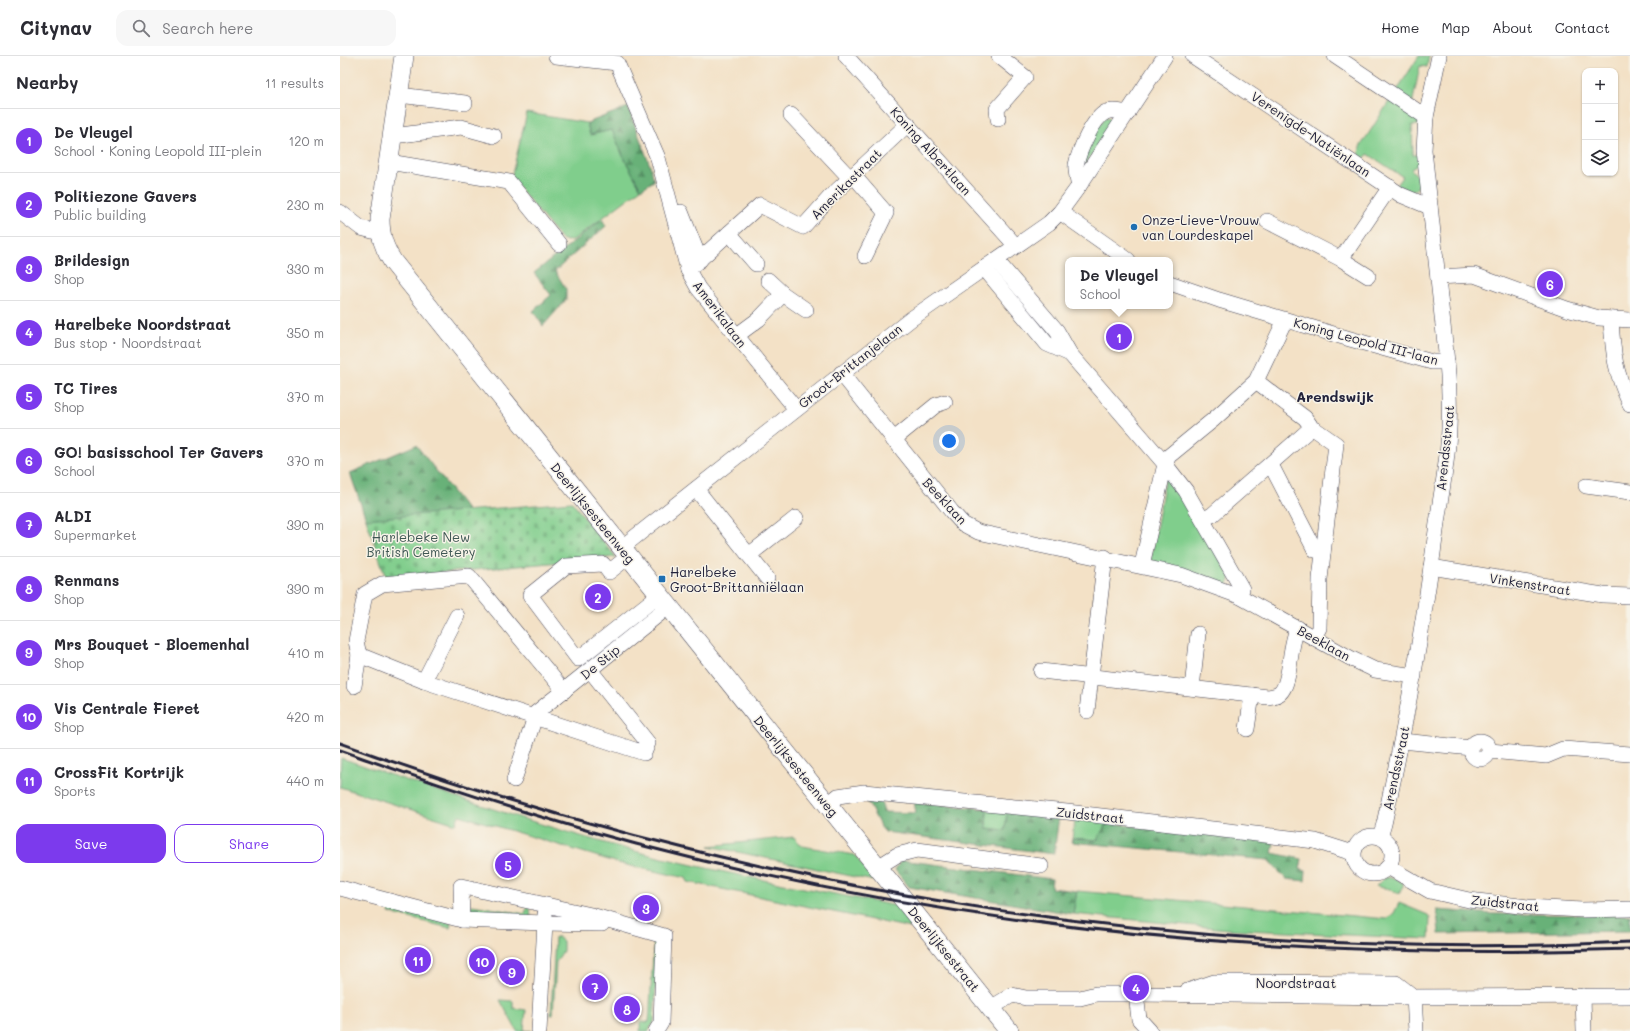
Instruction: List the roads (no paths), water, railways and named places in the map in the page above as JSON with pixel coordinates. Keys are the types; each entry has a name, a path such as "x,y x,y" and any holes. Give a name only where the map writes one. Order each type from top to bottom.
{"main road":[{"name":"Deerlijksesteenweg","path":"404,56 380,219 380,233 384,248 393,262 663,601 878,867"},
{"name":"Deerlijksestraat","path":"878,867 1009,1031"}],"street":[{"name":"Amerikalaan","path":"556,56 617,63 700,260"},
{"name":"Koning Albertlaan","path":"846,56 1016,246"},
{"path":"998,118 997,109 1025,77 999,56"},
{"name":"Groot-Brittanjelaan","path":"663,601 578,659 530,595 566,566 603,564 609,572 624,552 696,489 841,373 911,319 1049,223 1060,212 1079,186 1165,56"},
{"name":"Verenigde-Natiënlaan","path":"1193,56 1401,195 1430,207"},
{"name":"Arendsstraat","path":"1380,837 1402,741 1414,676 1431,567 1449,431 1450,397 1447,362 1424,150 1426,117 1439,56"},
{"path":"1337,57 1426,117"},
{"path":"399,95 465,103"},
{"path":"1079,186 1076,166 1086,136 1097,120 1105,112 1113,110 1128,113"},
{"path":"791,115 852,176 886,213 865,256"},
{"name":"Amerikastraat","path":"688,270 760,205 803,227 852,176 908,124"},
{"path":"393,133 401,135 461,127 494,136"},
{"name":"Amerikalaan","path":"658,158 688,270 698,288 796,409"},
{"path":"389,162 509,182 559,244"},
{"path":"1341,259 1390,187"},
{"path":"340,212 361,228 380,233"},
{"path":"1060,212 1124,257"},
{"path":"1266,221 1341,259 1368,276"},
{"path":"729,233 756,264"},
{"path":"990,264 1047,344 1070,354 1165,464 1186,491 1242,589 1239,596"},
{"path":"1438,277 1474,275 1567,309 1599,318 1611,320 1630,320"},
{"path":"768,280 783,294 806,310"},
{"name":"Koning Leopold III-laan","path":"1173,284 1192,292 1284,320 1432,362 1447,362"},
{"path":"736,336 759,319 783,294"},
{"path":"1142,566 1165,464 1169,456 1213,420 1256,381 1284,320"},
{"path":"1611,320 1612,349 1616,372 1630,404"},
{"name":"Beeklaan","path":"841,373 952,512 963,524 978,532 1105,557 1181,575 1239,596 1375,670 1414,676"},
{"path":"1256,381 1305,418 1310,425 1310,430"},
{"path":"893,440 936,405 945,402"},
{"path":"1203,520 1212,515 1310,430 1316,430 1336,444 1320,579 1319,628 1314,638"},
{"path":"1271,465 1315,550 1324,552"},
{"path":"1586,486 1630,492"},
{"path":"696,489 766,578"},
{"path":"749,556 796,518"},
{"path":"1087,711 1105,557"},
{"name":"Vinkenstraat","path":"1431,567 1603,595 1630,596"},
{"path":"354,686 359,655 356,641 365,594 382,584 469,576 564,691"},
{"name":"De Stip","path":"534,717 590,670 663,601"},
{"path":"424,681 457,616"},
{"path":"1041,671 1268,698 1279,694 1286,684 1293,638 1298,628"},
{"path":"1192,688 1198,634"},
{"path":"359,655 424,681 644,753 648,744 590,670"},
{"path":"1247,729 1252,696"},
{"path":"514,780 534,717"},
{"path":"1402,741 1471,748 1476,742 1483,741 1488,745 1490,751 1546,756 1563,749 1630,754"},
{"name":"Zuidstraat","path":"828,804 838,796 871,792 1067,812 1315,841 1353,853"},
{"path":"1373,836 1380,837 1389,844 1391,850 1391,862 1388,867 1375,874 1363,872 1355,863 1353,853 1357,844 1361,839 1373,836"},
{"path":"878,867 897,855 916,850 1041,866"},
{"name":"Zuidstraat","path":"1388,867 1430,891 1469,900 1528,907 1582,910 1630,909"},
{"path":"462,920 461,886 545,905 664,936 661,1023 656,1031"},
{"path":"340,888 462,920 626,925"},
{"path":"539,1031 545,905"},
{"name":"Noordstraat","path":"991,1008 1012,995 1026,998 1080,998 1096,994 1176,995 1214,982 1396,983 1414,997"},
{"path":"1136,994 1139,1019 1150,1031"},
{"path":"1583,996 1584,1031"},
{"path":"1416,1031 1414,997 1630,996"}],"railway":[{"path":"340,743 495,795 653,840 813,877 975,907 1138,928 1302,941 1466,946 1630,942"},
{"path":"340,750 486,800 636,844 758,873 881,898 1004,918 1129,933 1254,943 1379,950 1505,951 1630,949"}],"place":[{"name":"Onze-Lieve-Vrouw van Lourdeskapel","path":"1134,227"},
{"name":"GO! basisschool Ter Gavers","path":"1550,284"},
{"name":"De Vleugel","path":"1119,337"},
{"name":"Harelbeke Groot-Brittanniëlaan","path":"662,579"},
{"name":"Politiezone Gavers","path":"598,597"},
{"name":"TC Tires","path":"508,865"},
{"name":"Brildesign","path":"646,908"},
{"name":"CrossFit Kortrijk","path":"418,960"},
{"name":"Vis Centrale Fieret","path":"482,961"},
{"name":"Mrs Bouquet - Bloemenhal","path":"512,972"},
{"name":"ALDI","path":"595,987"},
{"name":"Harelbeke Noordstraat","path":"1136,988"},
{"name":"Renmans","path":"627,1009"}],"district":[{"name":"Arendswijk","path":"1335,397"}],"park label":[{"name":"Harlebeke New British Cemetery","path":"421,544"}]}
